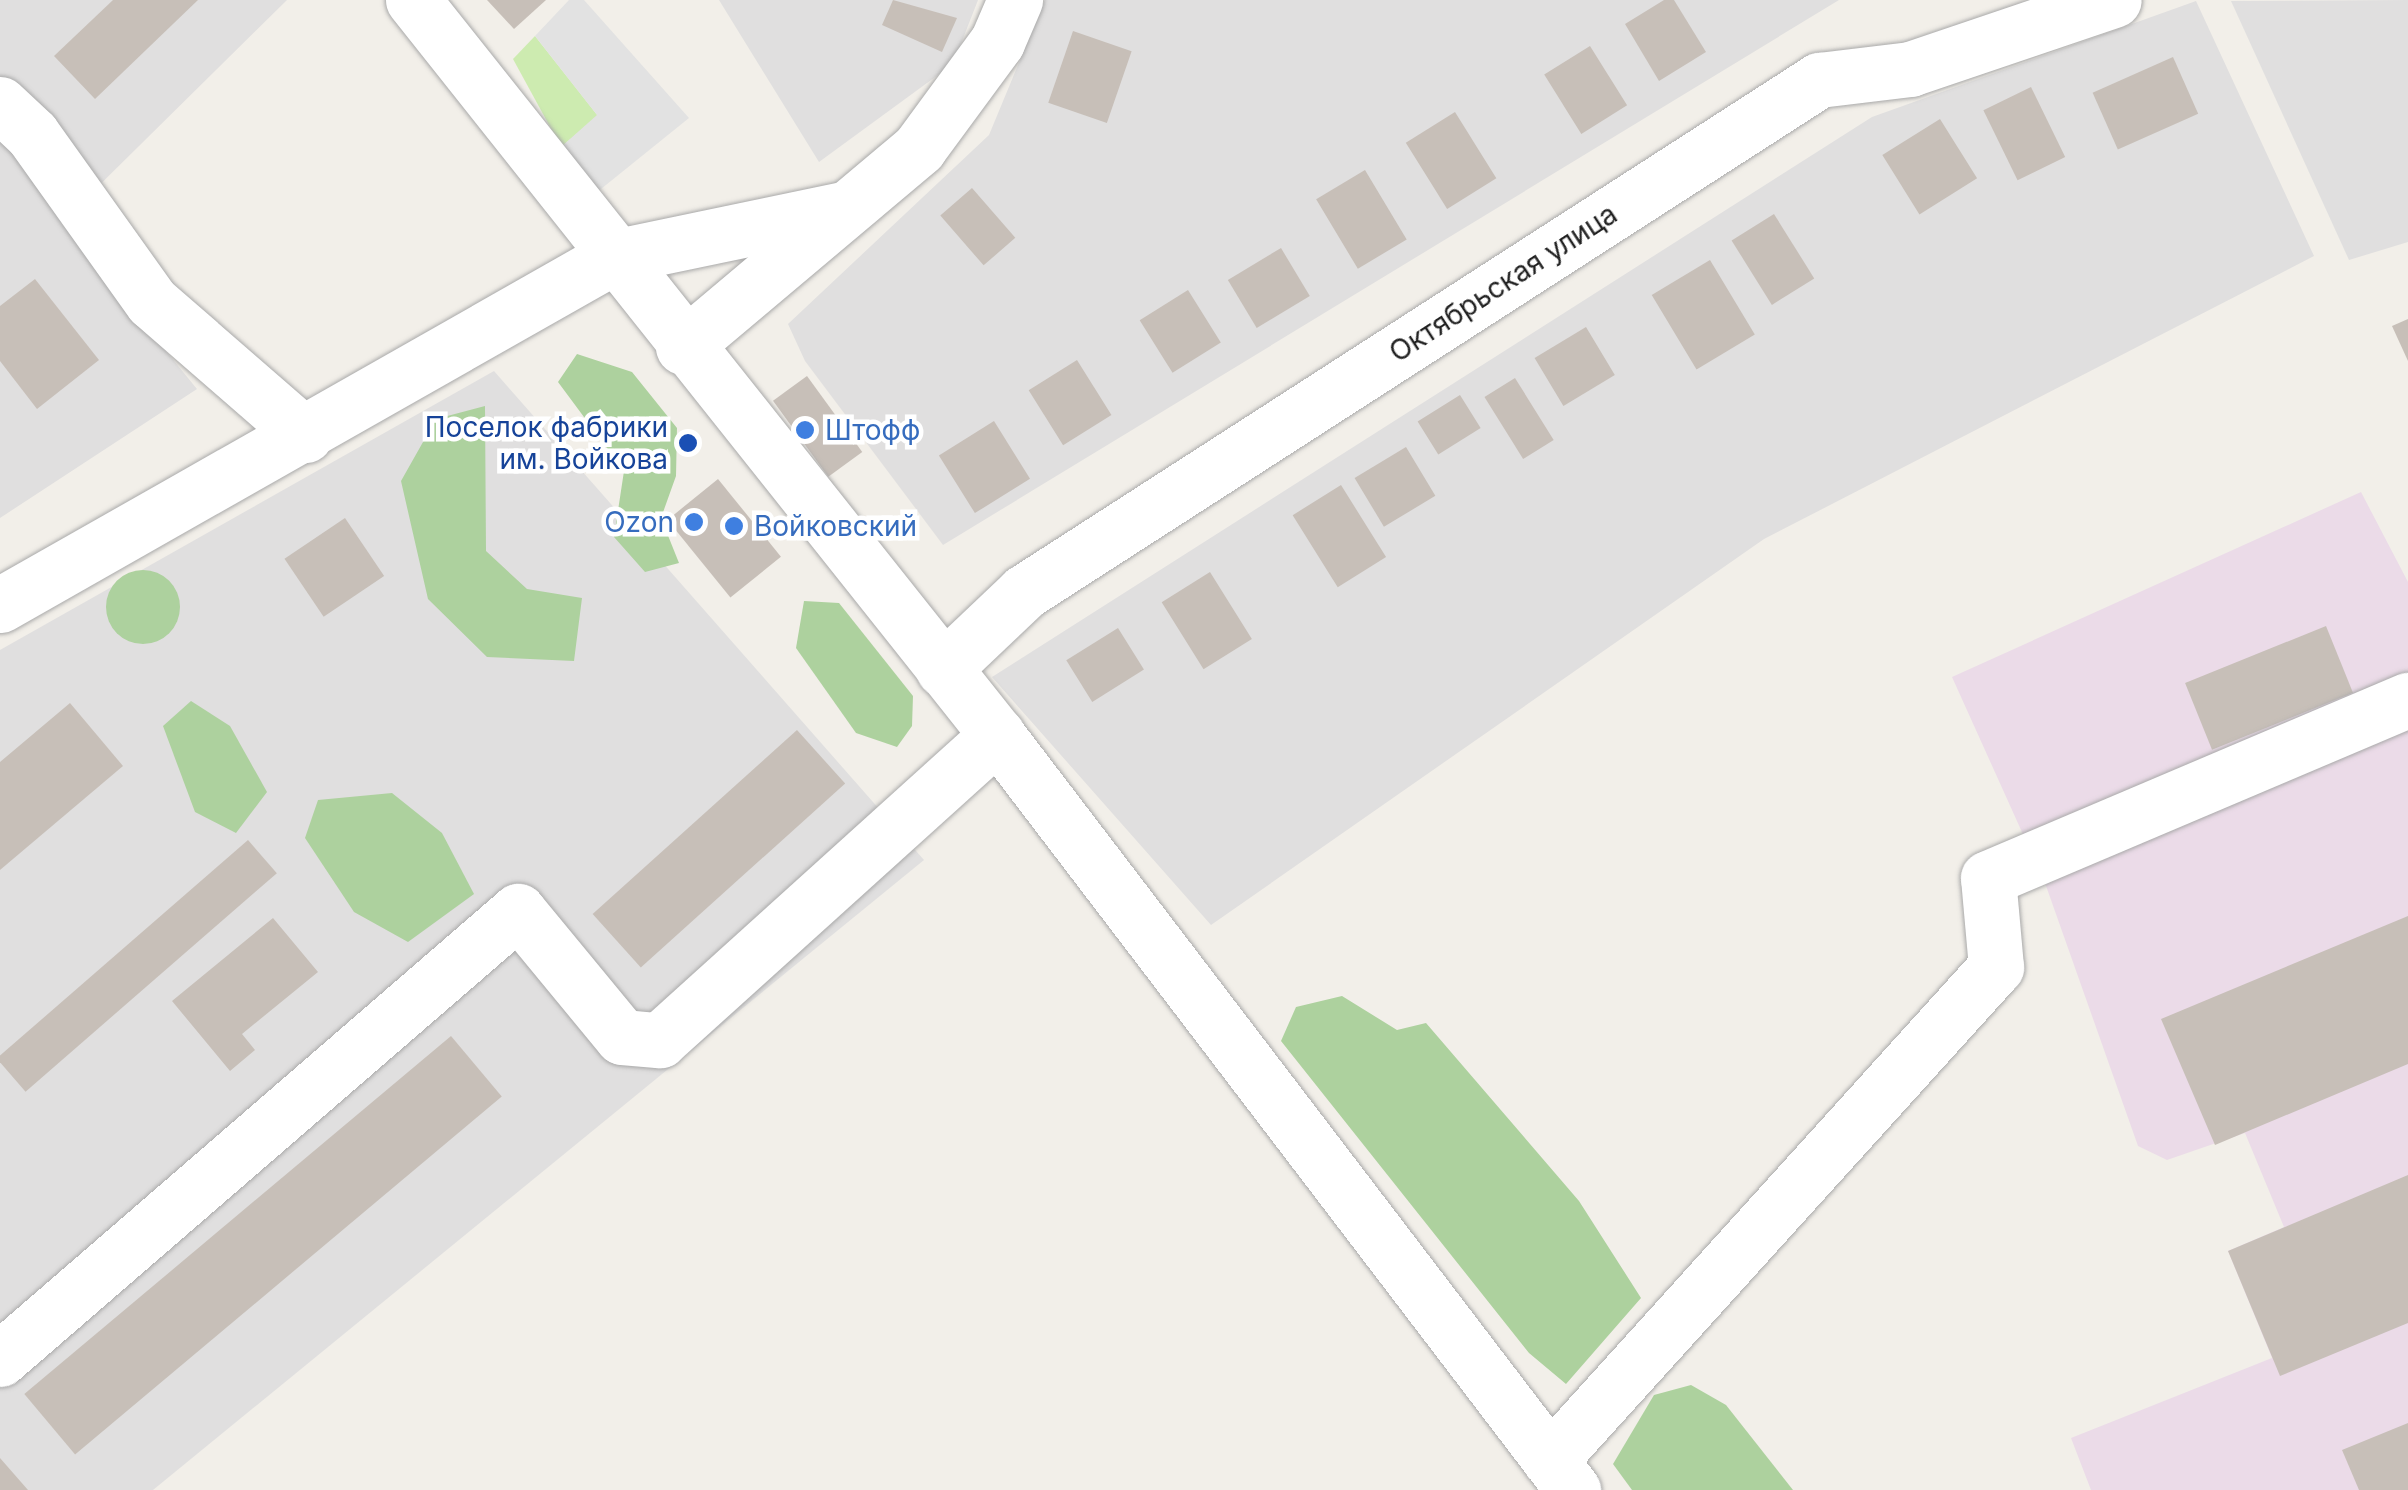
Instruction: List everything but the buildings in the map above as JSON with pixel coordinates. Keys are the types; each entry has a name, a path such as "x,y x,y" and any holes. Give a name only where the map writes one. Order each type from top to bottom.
{"street":[{"path":"413,0 683,347 997,735 1562,1475 1996,966 1988,878 2408,700"},
{"path":"683,347 919,148 997,42 1014,0"},
{"name":"Октябрьская улица","path":"943,669 1024,592 1819,80 1910,69 2114,0"},
{"path":"0,104 32,134 152,302 305,435"},
{"path":"0,605 305,435 613,256 843,209"},
{"path":"0,1358 518,911 622,1037 660,1040 997,735"}],"shaded area":[{"path":"0,0 287,0 61,223 197,389 0,518"},
{"path":"569,0 584,0 689,118 596,193 561,147 597,115 535,36"},
{"path":"719,0 978,0 953,64 819,162"},
{"path":"1045,0 1839,0 943,545 805,361 788,324 989,135"},
{"path":"2408,0 2408,242 2349,260 2231,1"},
{"path":"2196,1 2314,256 1764,539 1211,925 992,677 1872,117"},
{"path":"494,371 924,860 153,1490 0,1490 0,650"},
{"path":"2361,492 2408,582 2408,1490 2091,1490 2071,1438 2272,1358 2228,1251 2284,1227 2245,1133 2167,1160 2138,1146 2045,883 1952,677"}],"green space":[{"path":"535,36 598,116 561,147 513,59"},
{"path":"577,354 632,372 677,428 676,476 661,518 679,563 645,572 614,537 624,471 558,382"},
{"path":"485,406 486,551 527,589 582,598 574,661 487,657 428,599 401,481 436,419"},
{"path":"143,570 170,580 180,607 170,634 143,644 116,634 106,607 116,580"},
{"path":"804,601 839,603 913,696 912,726 897,747 856,733 796,648"},
{"path":"191,701 230,726 267,792 236,833 195,812 163,726"},
{"path":"392,793 442,833 474,894 408,942 354,912 305,838 318,800"},
{"path":"1342,996 1397,1030 1426,1023 1579,1201 1641,1298 1566,1384 1529,1353 1281,1041 1296,1007"},
{"path":"1691,1385 1726,1405 1793,1490 1632,1490 1613,1464 1654,1395"}],"place":[{"name":"Штофф","path":"805,430"},
{"name":"Поселок фабрики им. Войкова","path":"688,443"},
{"name":"Ozon","path":"694,522"},
{"name":"Войковский","path":"734,526"}]}
